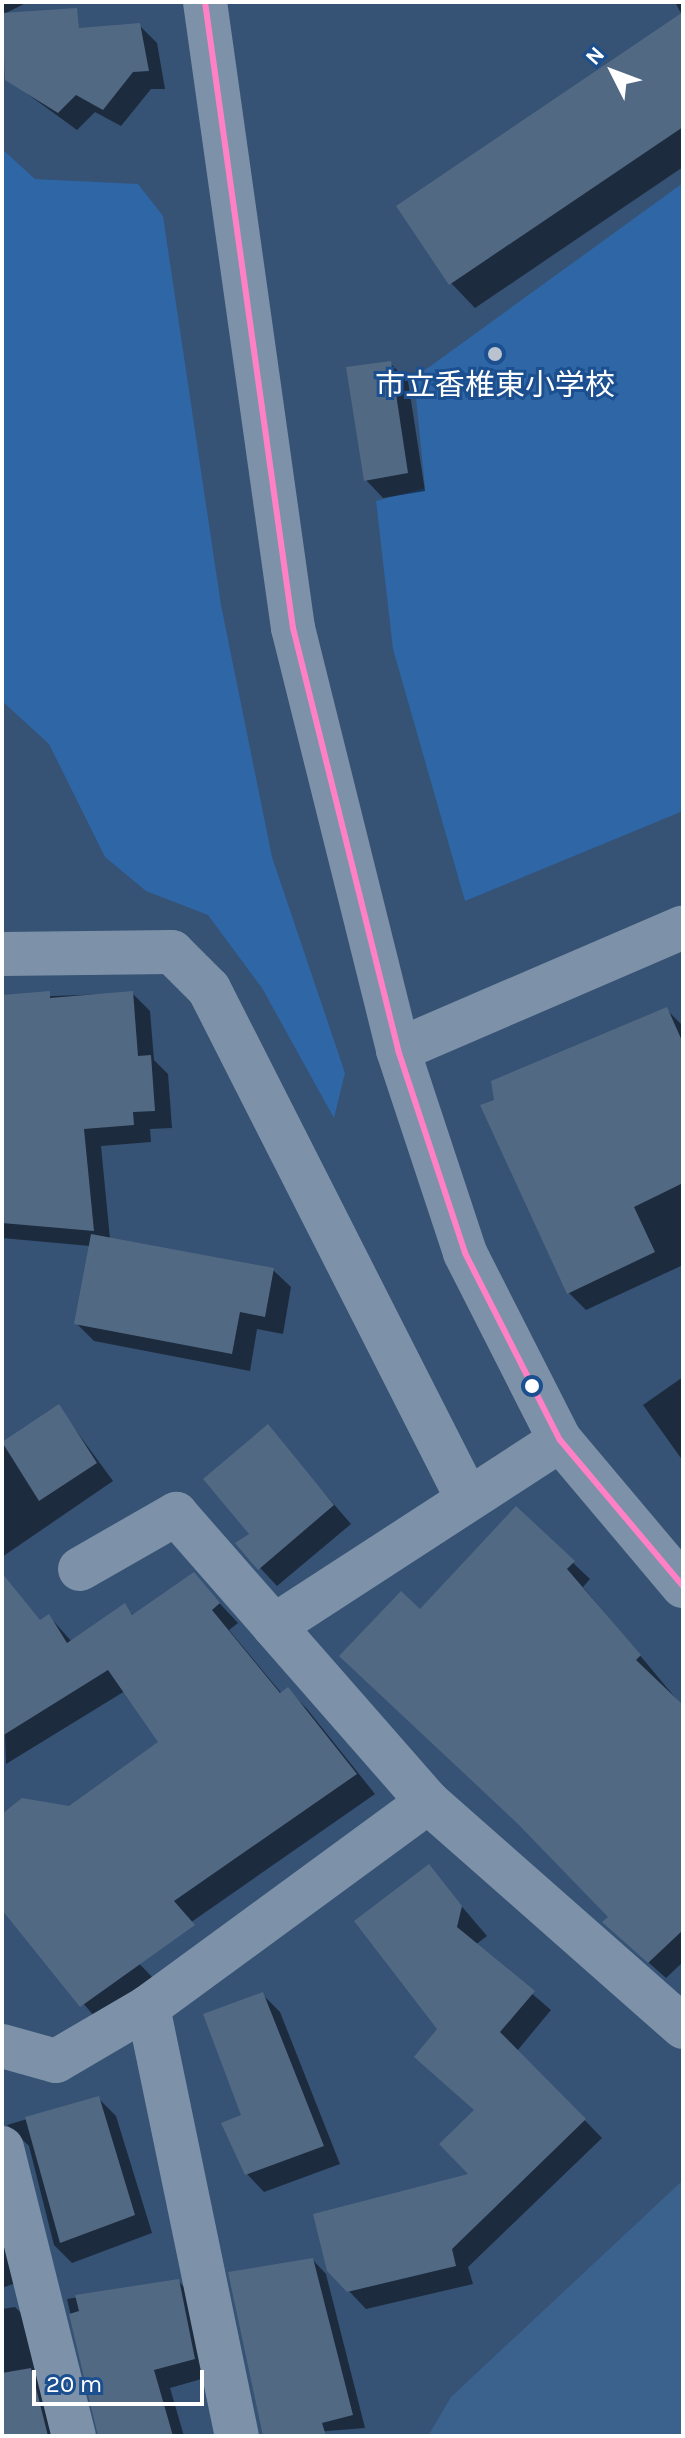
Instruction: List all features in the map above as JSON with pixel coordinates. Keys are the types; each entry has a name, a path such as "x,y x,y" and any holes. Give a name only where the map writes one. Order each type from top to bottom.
{"street":[{"path":"205,2 293,628 398,1050 465,1253 560,1440 683,1586"},
{"path":"398,1050 683,927"},
{"path":"2,954 172,952 209,989 467,1498"},
{"path":"274,1626 560,1440"},
{"path":"80,1569 176,1514 428,1802 683,2027"},
{"path":"2,2046 56,2061 148,2007 428,1802"},
{"path":"148,2007 237,2436"},
{"path":"2,2148 74,2436"}],"shaded area":[{"path":"2,149 35,179 138,184 163,216 221,605 272,857 345,1073 334,1118 262,988 208,915 146,891 105,857 49,744 2,701"},
{"path":"683,183 683,811 465,901 393,649 376,501 425,488 414,378"},
{"path":"683,2180 683,2436 428,2436 451,2397"}],"building":[{"path":"77,8 79,28 140,23 149,71 133,72 103,110 76,95 58,113 5,80 2,13"},
{"path":"683,12 683,127 449,285 396,206"},
{"path":"391,361 408,473 364,481 346,367"},
{"path":"50,991 50,998 133,991 138,1056 151,1055 155,1111 133,1112 134,1125 84,1129 94,1231 2,1223 2,995"},
{"path":"667,1007 683,1043 683,1183 634,1207 655,1252 567,1294 480,1105 494,1100 491,1081"},
{"path":"91,1234 274,1268 265,1317 240,1312 232,1354 74,1324"},
{"path":"59,1404 97,1463 39,1501 2,1442"},
{"path":"268,1424 334,1505 258,1570 235,1543 249,1534 203,1479"},
{"path":"516,1506 575,1561 567,1569 641,1655 636,1660 683,1705 683,1930 648,1963 602,1922 608,1917 517,1823 339,1656 401,1591 420,1609"},
{"path":"194,1572 220,1603 212,1610 280,1693 288,1687 357,1774 174,1901 195,1925 80,2007 2,1910 2,1814 22,1798 69,1806 158,1742 108,1670 2,1736 2,1573 40,1620 49,1614 67,1643 125,1603 132,1615"},
{"path":"429,1864 462,1906 457,1927 535,1991 500,2032 586,2119 452,2249 456,2266 347,2292 327,2271 313,2214 468,2174 439,2144 474,2110 414,2057 437,2029 354,1921"},
{"path":"263,1992 324,2146 245,2175 221,2123 241,2115 203,2014"},
{"path":"99,2096 135,2215 60,2243 25,2117"},
{"path":"313,2258 353,2415 322,2423 326,2436 263,2436 228,2272"},
{"path":"179,2279 195,2359 154,2370 173,2436 98,2436 69,2314 79,2311 75,2295"},
{"path":"31,2368 48,2436 2,2436 2,2373"}],"transit line":[{"path":"205,2 293,628 398,1050 465,1253 560,1440 683,1586"}],"place":[{"name":"市立香椎東小学校","path":"495,354"}]}
